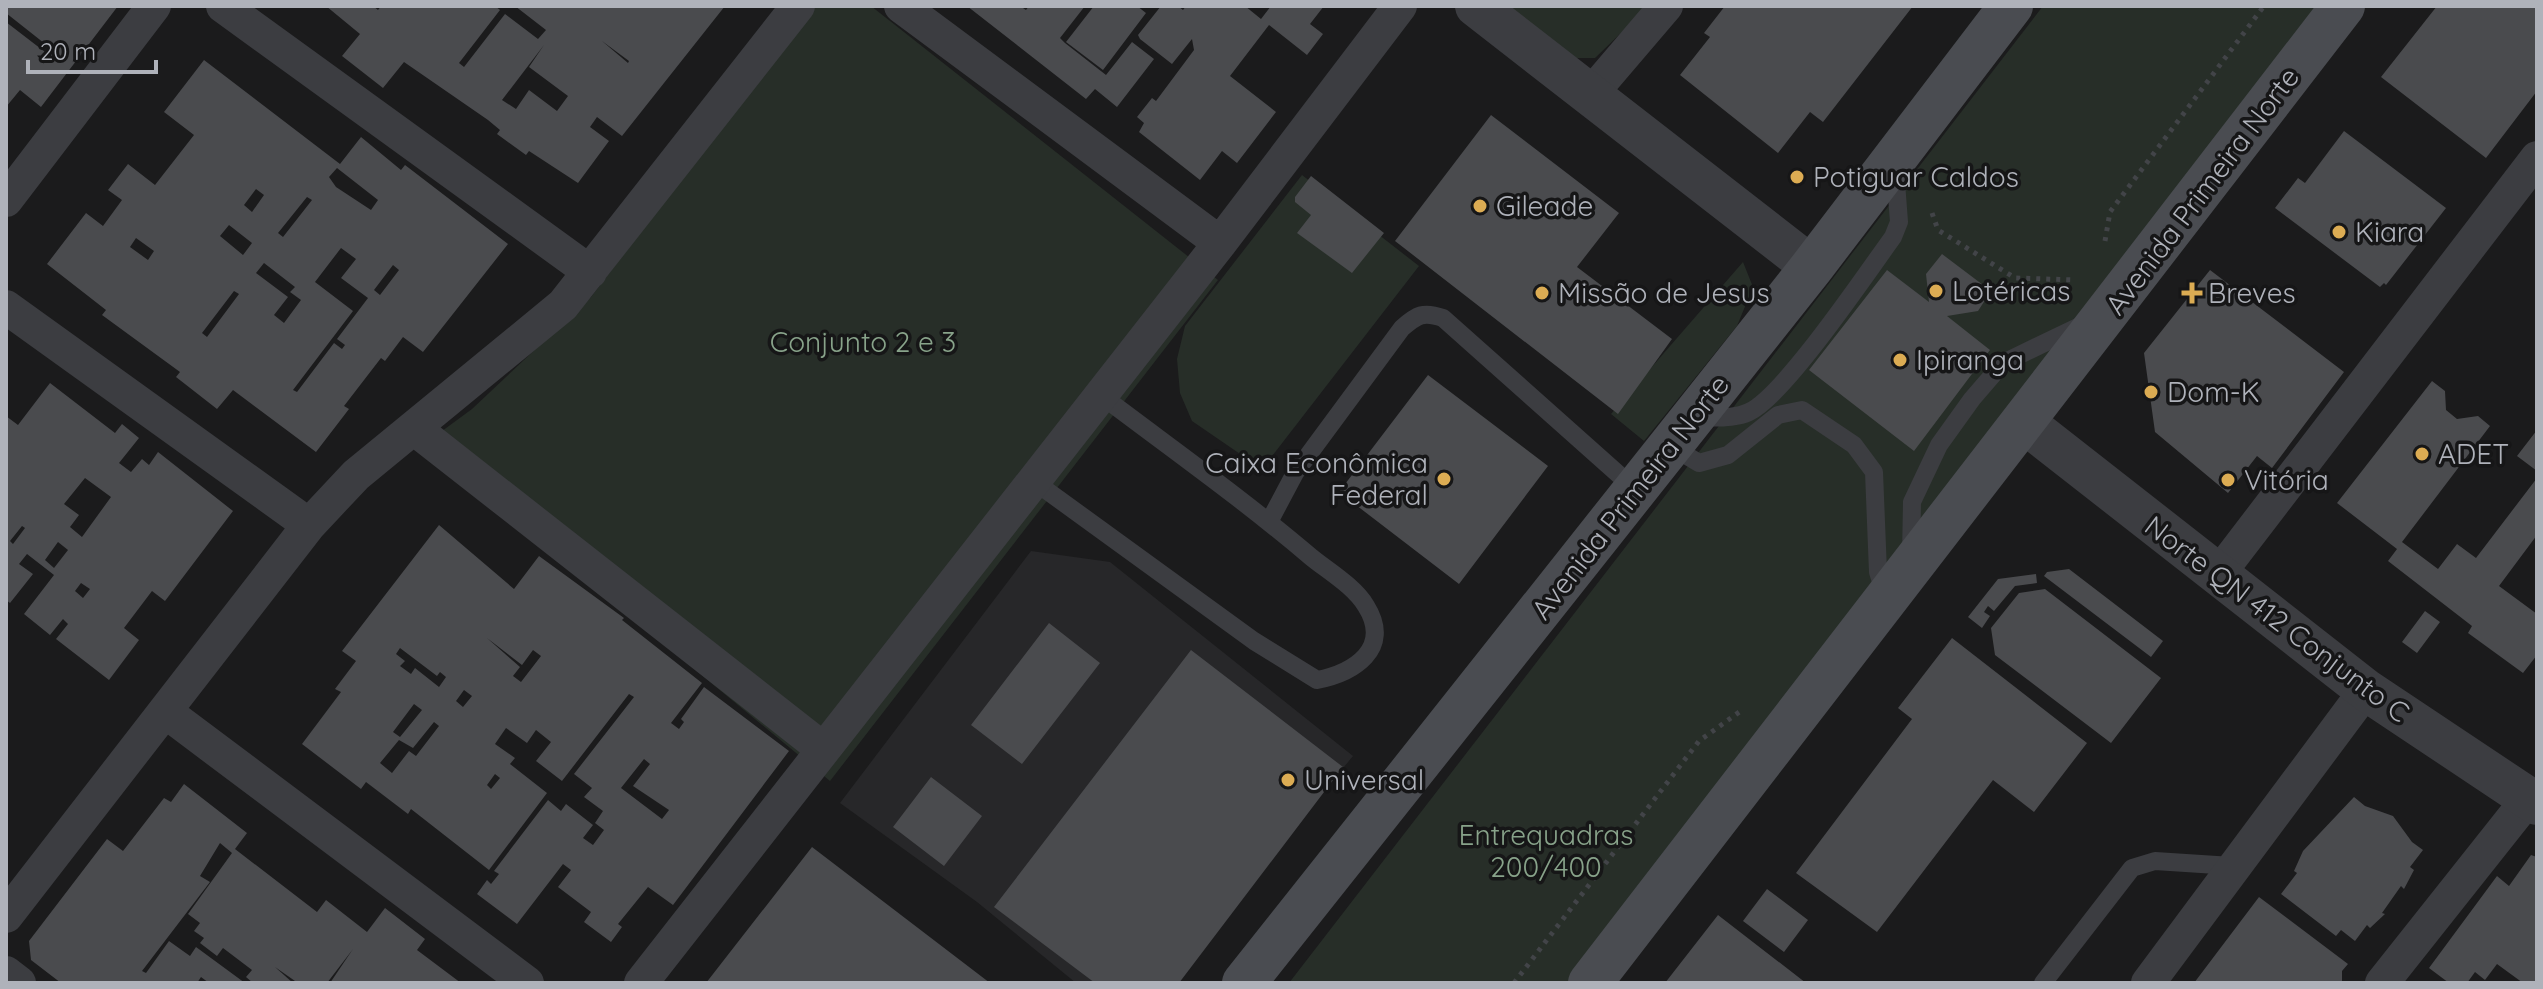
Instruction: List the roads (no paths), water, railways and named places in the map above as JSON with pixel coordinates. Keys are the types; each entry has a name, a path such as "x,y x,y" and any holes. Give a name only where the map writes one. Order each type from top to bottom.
{"main road":[{"name":"Avenida Primeira Norte","path":"1244,983 1812,267 2011,6"},
{"name":"Avenida Primeira Norte","path":"1590,983 2025,423 2097,298 2343,6"}],"street":[{"path":"6,200 154,6"},
{"path":"223,6 590,272"},
{"path":"6,916 309,525 356,475 563,305 798,6"},
{"path":"901,6 1220,243"},
{"path":"641,983 1102,396 1400,6"},
{"path":"1476,6 1812,267"},
{"path":"1590,95 1666,6"},
{"path":"2217,576 2537,158"},
{"path":"6,307 309,525"},
{"name":"Norte QN 412 Conjunto C","path":"2025,423 2366,690 2532,802"},
{"path":"415,429 823,749"},
{"path":"2148,983 2232,866 2366,690"},
{"path":"166,712 527,983"},
{"path":"2382,983 2532,802"},
{"path":"6,973 19,983"}],"lane":[{"path":"1802,410 1778,415 1728,455 1699,463 1679,432 1751,411 1778,387 1893,237 1899,222 1894,158"},
{"path":"1778,387 1802,410 1854,445 1874,472 1878,572 1900,583 1912,502 1939,445 2003,363 2069,329 2097,298"},
{"path":"1269,522 1295,473 1402,328 1417,315 1429,313 1443,318 1474,350 1635,489"},
{"path":"1035,482 1254,641 1317,680 1343,675 1359,665 1371,649 1373,627 1366,606 1269,522 1102,396"},
{"path":"2043,983 2132,868 2155,861 2232,866"}],"place":[{"name":"Potiguar Caldos","path":"1797,177"},
{"name":"Gileade","path":"1480,206"},
{"name":"Kiara","path":"2339,232"},
{"name":"Lotéricas","path":"1936,291"},
{"name":"Missão de Jesus","path":"1542,293"},
{"name":"Breves","path":"2192,293"},
{"name":"Ipiranga","path":"1900,360"},
{"name":"Dom-K","path":"2151,392"},
{"name":"ADET","path":"2422,454"},
{"name":"Caixa Econômica Federal","path":"1444,479"},
{"name":"Vitória","path":"2228,480"},
{"name":"Universal","path":"1288,780"}],"park label":[{"name":"Conjunto 2 e 3","path":"863,342"},
{"name":"Entrequadras 200/400","path":"1546,851"}]}
